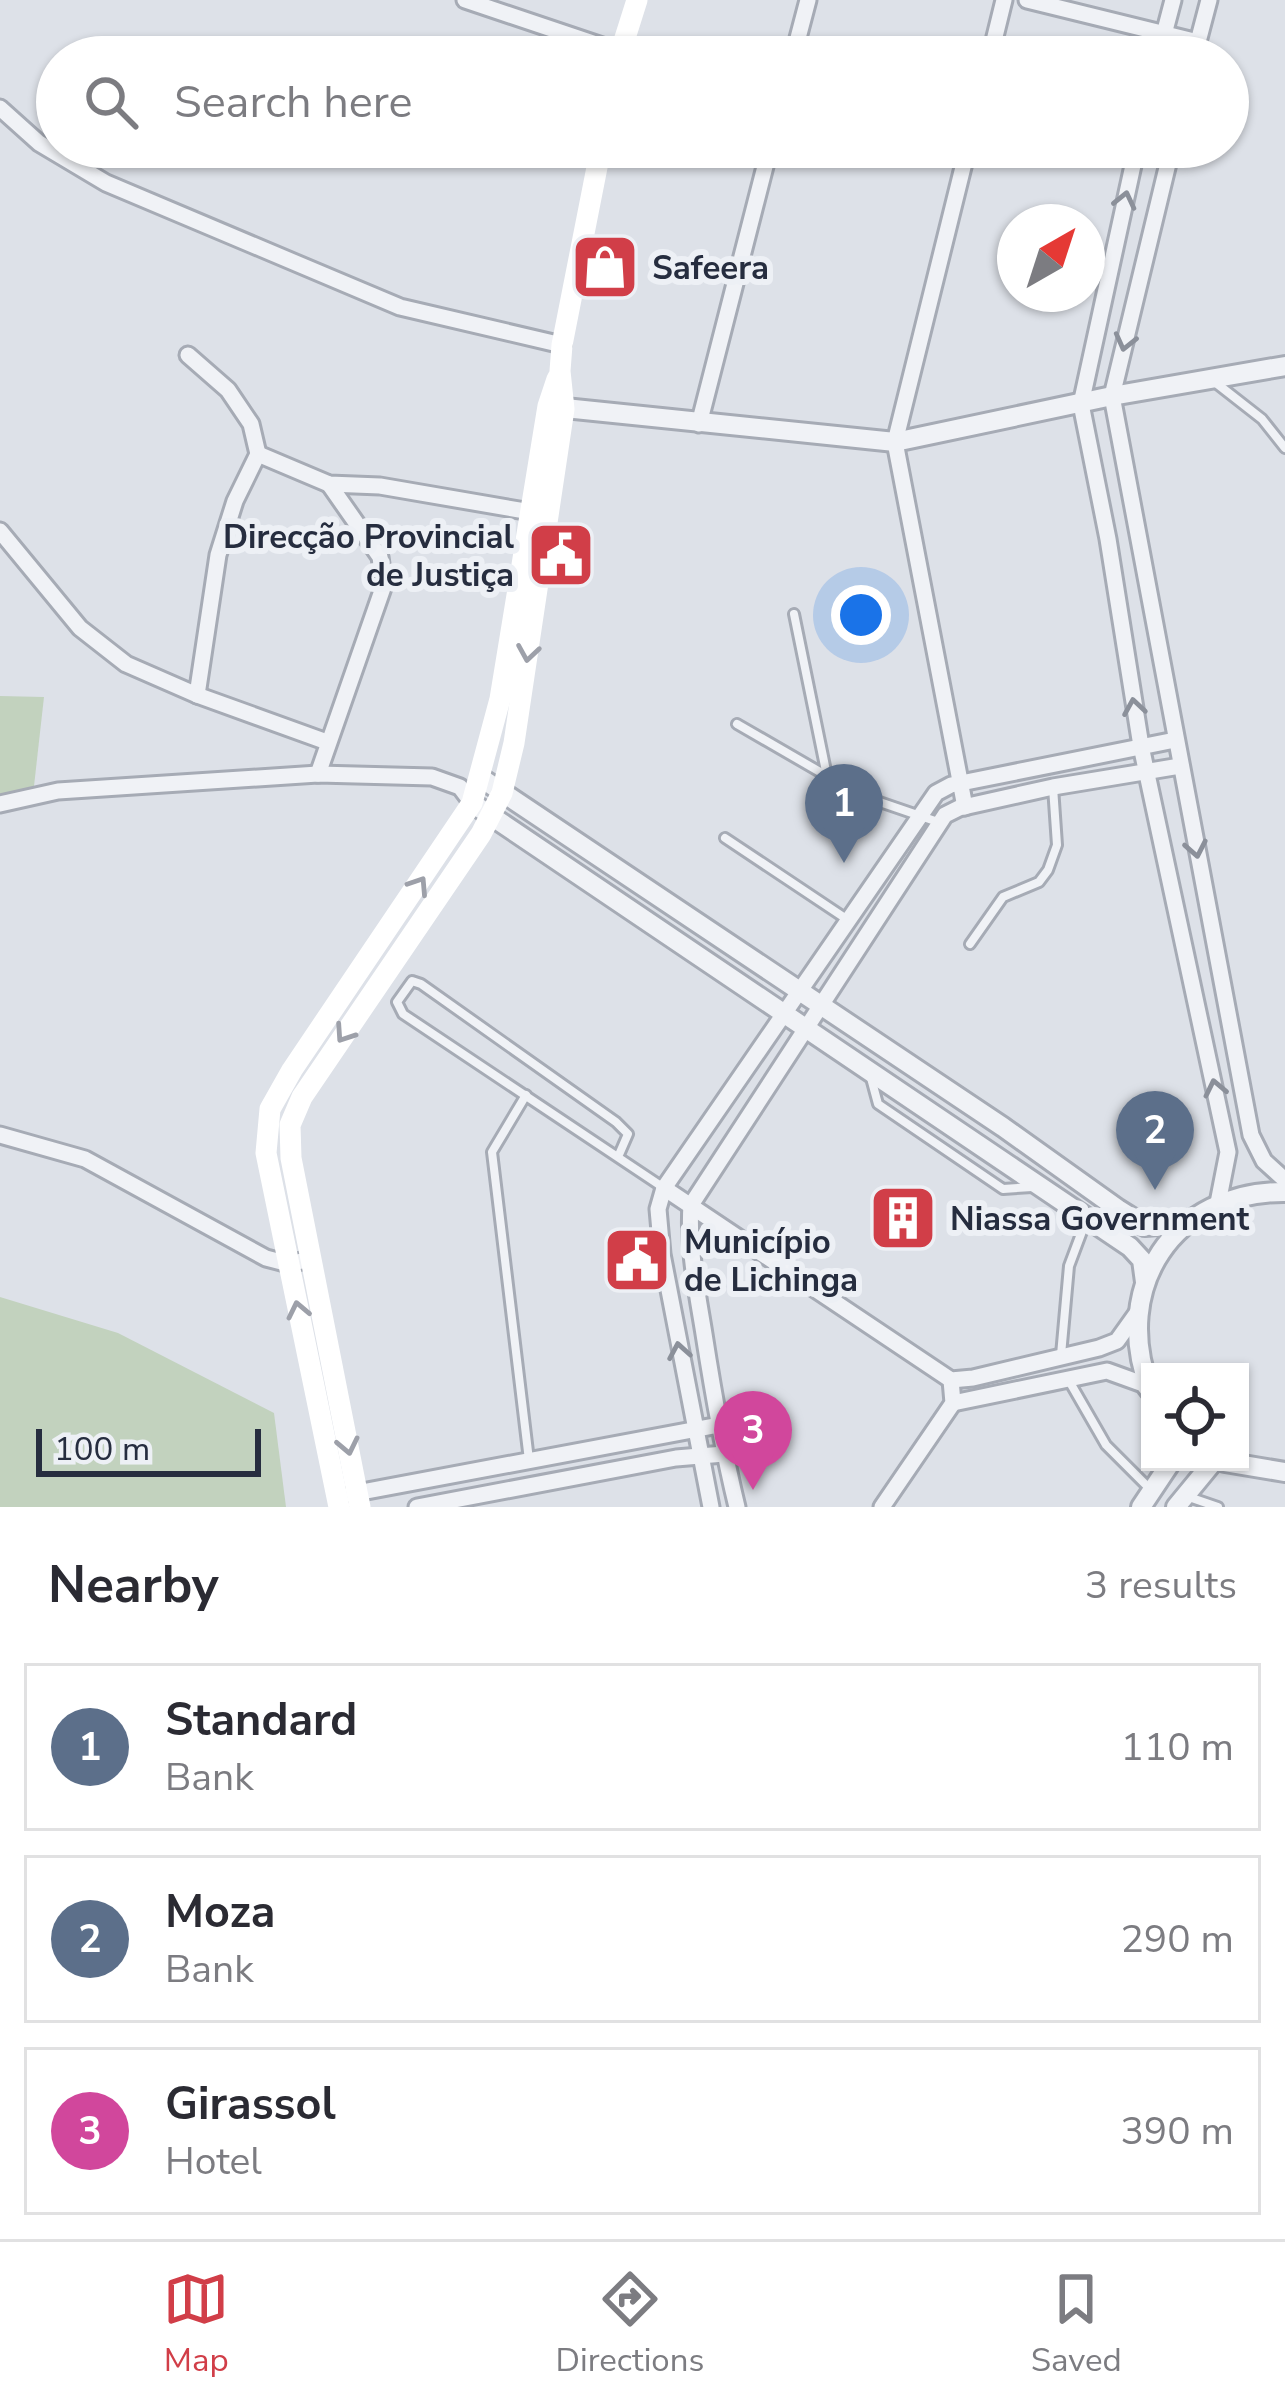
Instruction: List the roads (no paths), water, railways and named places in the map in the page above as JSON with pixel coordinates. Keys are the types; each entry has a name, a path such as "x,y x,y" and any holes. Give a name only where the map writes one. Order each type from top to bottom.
{"main road":[{"path":"625,36 637,0"},
{"path":"476,796 502,794 514,743 562,345 598,168"},
{"path":"348,1501 299,1262 266,1153 266,1130 270,1109 292,1070 389,949 476,796 500,699 531,512 556,408"},
{"path":"299,1262 290,1125 365,983"},
{"path":"266,1130 290,1125"}],"street":[{"path":"465,0 566,36"},
{"path":"799,36 808,0"},
{"path":"995,36 1004,0"},
{"path":"1028,0 1168,36"},
{"path":"1164,34 1173,0"},
{"path":"1200,36 1209,0"},
{"path":"0,108 36,140"},
{"path":"84,168 127,192 400,307 562,345"},
{"path":"699,424 765,168"},
{"path":"963,168 895,442 965,808"},
{"path":"1132,168 1081,404 1141,746 1228,1151 1218,1203"},
{"path":"1167,168 1112,396 1251,1136 1264,1161 1285,1180"},
{"path":"188,355 228,390 251,424 258,454 235,501 218,555 196,695"},
{"path":"556,408 895,442 1112,396 1285,366"},
{"path":"258,454 329,484 380,487 531,512"},
{"path":"318,773 384,585 380,557 329,484"},
{"path":"0,531 80,628 126,664 327,742"},
{"path":"1108,539 1139,536"},
{"path":"711,1507 666,1278 658,1209 664,1188 943,788 1175,740"},
{"path":"736,1507 695,1277 689,1234 691,1205 939,823 952,811 1053,787 1180,766"},
{"path":"0,804 58,791 318,773 432,777 476,796 1130,1247 1142,1260 1145,1282"},
{"path":"502,794 1145,1226 1185,1223"},
{"path":"918,1103 933,1080"},
{"path":"986,1150 1003,1127"},
{"path":"0,1135 85,1159 266,1258 299,1262"},
{"path":"664,1188 951,1380 1117,1341 1137,1313"},
{"path":"1143,1363 1137,1313 1161,1250 1185,1223 1218,1203 1257,1191 1285,1192"},
{"path":"1088,1218 1099,1196"},
{"path":"666,1278 695,1277"},
{"path":"1061,1357 1068,1378"},
{"path":"952,1403 1107,1371 1141,1383"},
{"path":"882,1507 952,1403 951,1380"},
{"path":"348,1501 719,1425"},
{"path":"417,1507 724,1454"},
{"path":"530,1462 535,1486"},
{"path":"1249,1466 1285,1472"},
{"path":"1140,1502 1164,1471"},
{"path":"1180,1501 1205,1471"}],"lane":[{"path":"1211,379 1262,419 1285,448"},
{"path":"794,614 827,776"},
{"path":"737,724 868,798 939,823"},
{"path":"970,944 1003,897 1039,882 1048,870 1057,845 1053,787"},
{"path":"725,838 848,920"},
{"path":"618,1157 628,1134 616,1122 422,983 412,982 403,989 398,1002 403,1014 664,1188"},
{"path":"871,1071 878,1104 1004,1189 1040,1186"},
{"path":"526,1095 492,1152 530,1462"},
{"path":"1061,1357 1069,1266 1088,1218"},
{"path":"1068,1378 1140,1502"},
{"path":"1180,1501 1218,1507"}],"place":[{"name":"Safeera","path":"605,267"},
{"name":"Direcção Provincial de Justiça","path":"561,555"},
{"name":"Standard","path":"844,863"},
{"name":"Moza","path":"1155,1190"},
{"name":"Niassa Government","path":"903,1218"},
{"name":"Município de Lichinga","path":"637,1260"},
{"name":"Girassol","path":"753,1490"}]}
